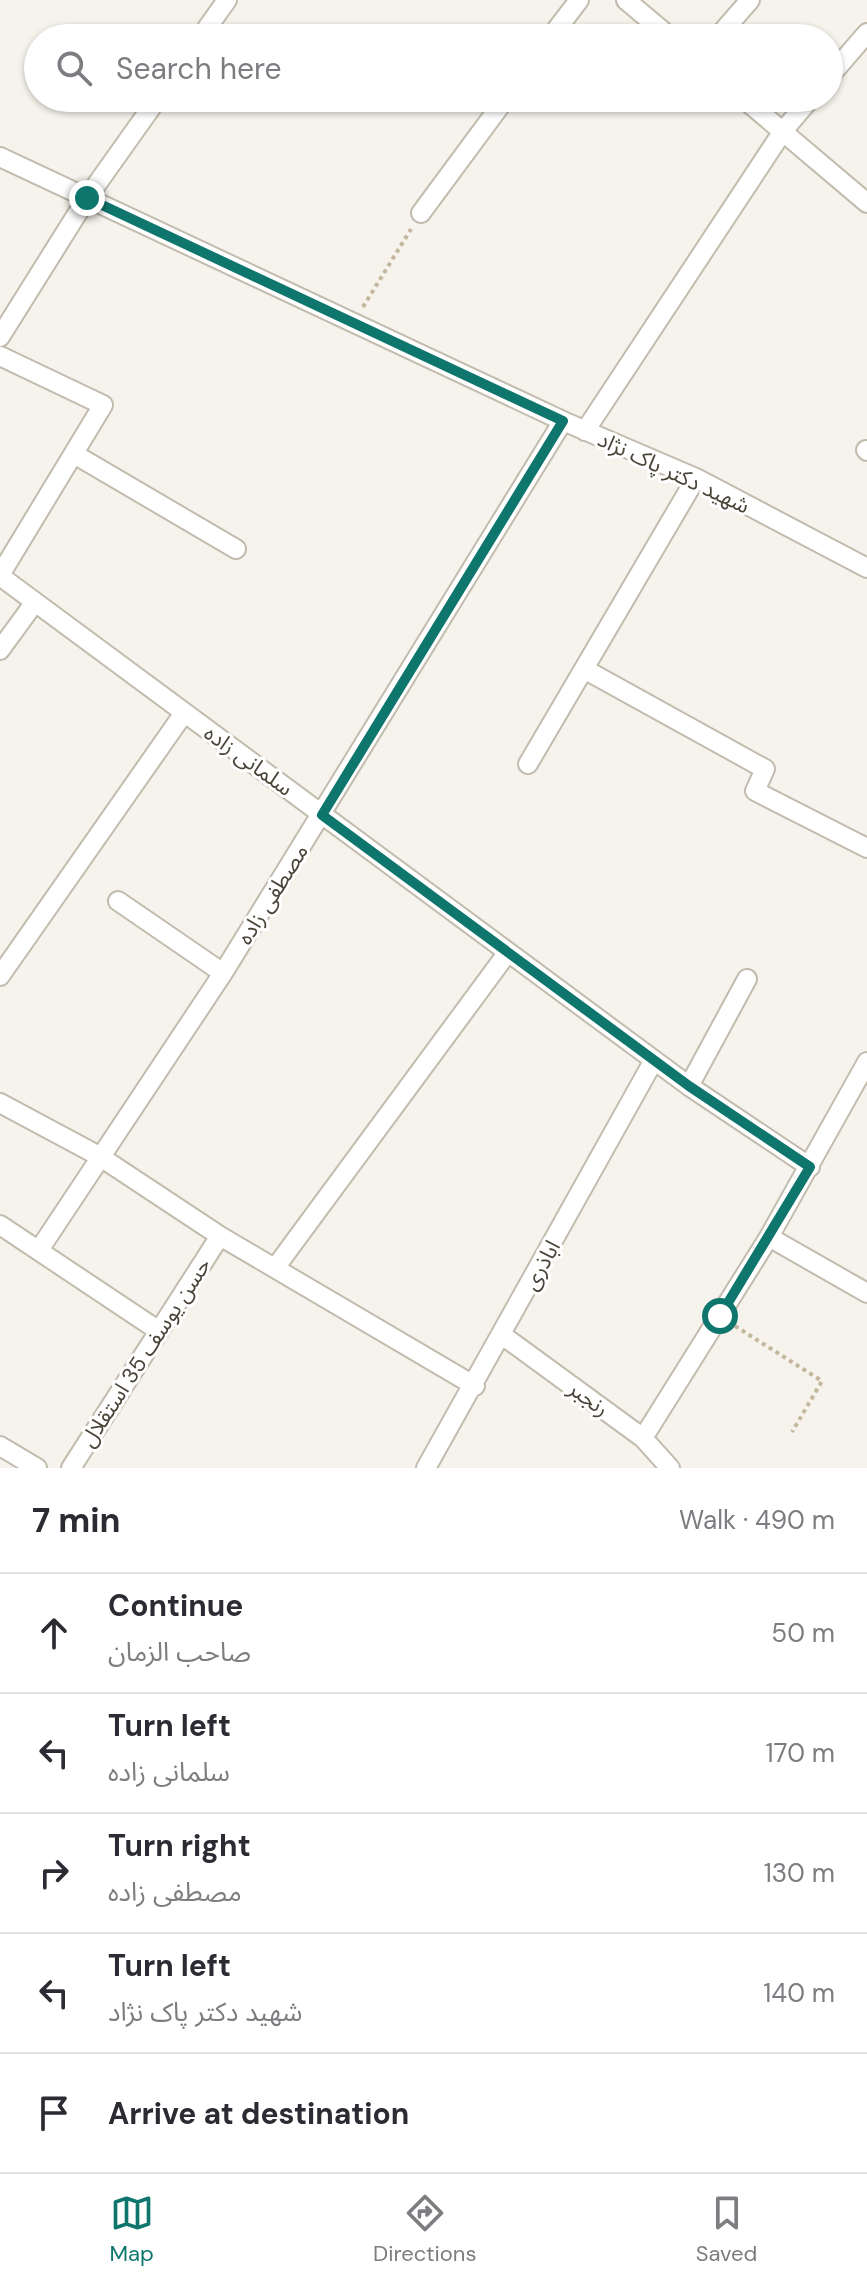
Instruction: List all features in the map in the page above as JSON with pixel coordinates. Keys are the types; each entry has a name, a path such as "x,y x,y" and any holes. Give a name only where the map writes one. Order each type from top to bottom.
{"street":[{"path":"210,24 227,0"},
{"path":"561,24 579,0"},
{"path":"626,0 654,24"},
{"path":"729,24 750,0"},
{"path":"843,61 867,33"},
{"path":"0,337 87,198 148,112"},
{"path":"421,213 496,112"},
{"path":"760,112 867,203"},
{"path":"585,431 783,131 799,112"},
{"name":"شهید دکتر پاک نژاد","path":"0,157 563,421 696,478 867,568"},
{"path":"0,356 103,405 0,576"},
{"name":"مصطفی زاده","path":"39,1250 223,973 563,421"},
{"path":"74,454 236,549"},
{"path":"528,764 696,478"},
{"name":"سلمانی زاده","path":"0,576 689,1086 810,1167"},
{"path":"0,650 35,602"},
{"path":"584,669 765,769 755,791 867,848"},
{"path":"0,976 184,713"},
{"path":"118,901 223,973"},
{"path":"275,1268 508,952"},
{"path":"689,1086 747,979"},
{"name":"اباذری","path":"426,1468 475,1386 654,1060"},
{"path":"643,1438 769,1237 867,1062"},
{"path":"0,1103 99,1156 220,1236 475,1386"},
{"path":"0,1225 159,1331"},
{"name":"حسن یوسف 35 استقلال","path":"71,1468 220,1236"},
{"path":"769,1237 867,1293"},
{"name":"رنجبر","path":"502,1335 643,1438 670,1468"},
{"path":"0,1446 37,1468"}],"path":[{"path":"354,322 421,213"},
{"path":"720,1316 822,1381 792,1432"}],"route":[{"path":"87,198 563,421 322,815 689,1086 810,1167 720,1316"}]}
